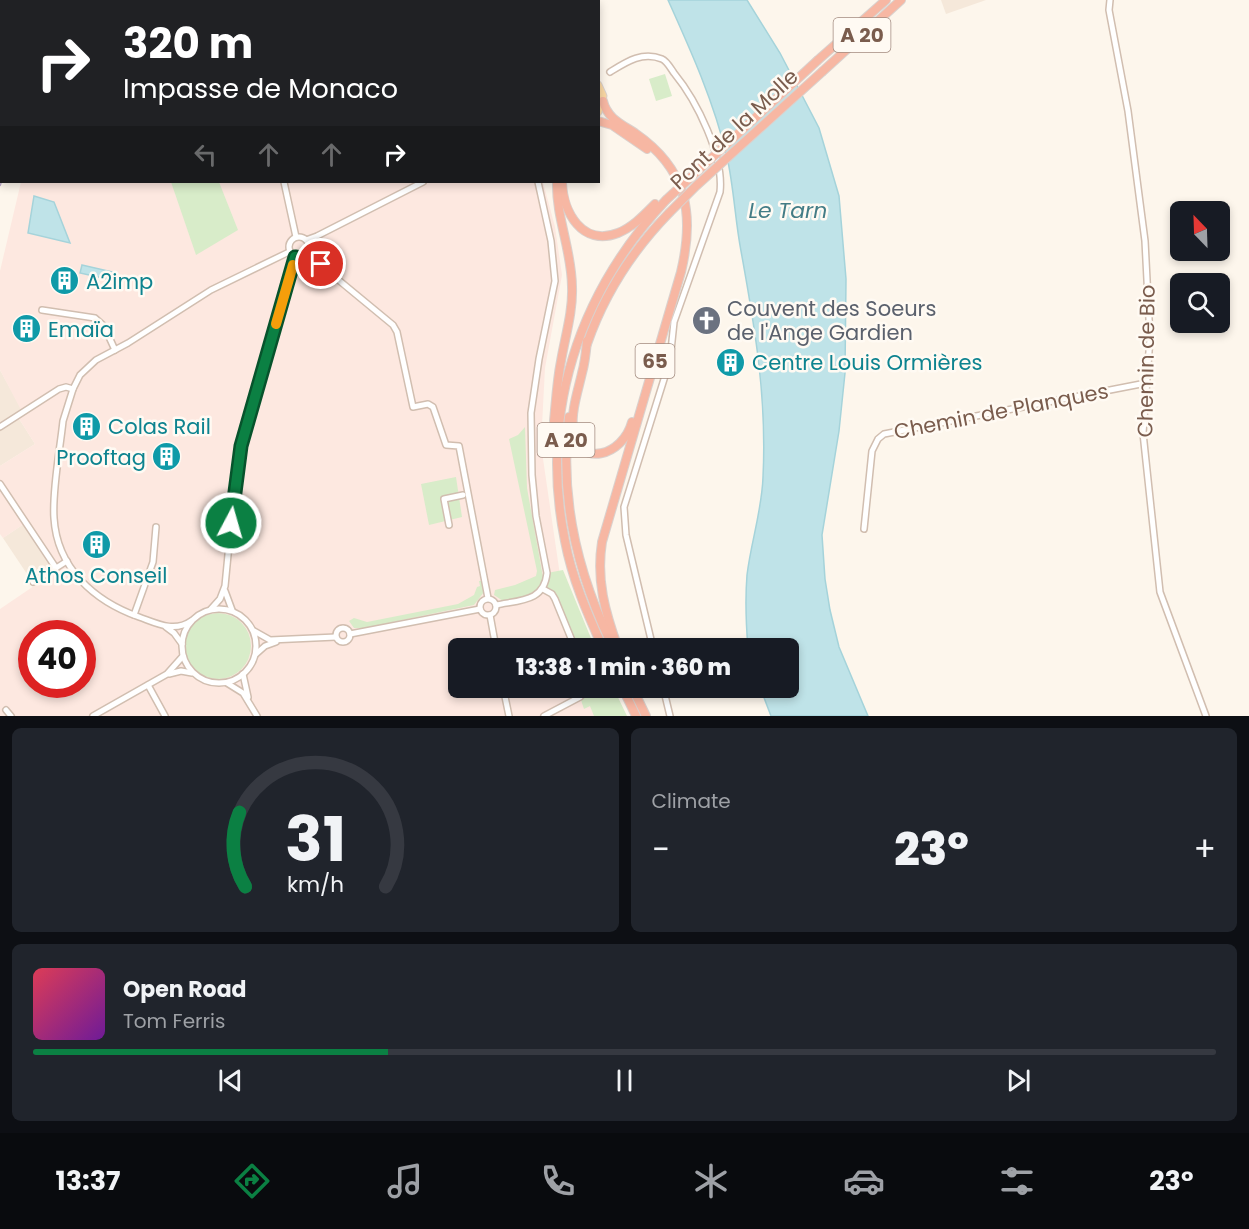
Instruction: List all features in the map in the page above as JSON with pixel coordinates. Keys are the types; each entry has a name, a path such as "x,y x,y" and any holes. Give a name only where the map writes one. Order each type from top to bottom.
{"highway":[{"name":"Pont de la Molle","path":"665,198 886,0"},
{"name":"Pont de la Molle","path":"587,341 616,280 669,213 901,0"},
{"name":"65","path":"603,101 608,114 651,145 670,166 682,190 688,218 681,272 602,542 600,569 602,600 615,638"},
{"name":"65","path":"587,341 573,417 573,431 579,444 591,453 600,454 616,448 628,435 631,427 677,266 684,229 679,192 665,168 652,153 622,131 600,122"},
{"path":"557,183 558,210 569,258 572,288 569,322 557,386 552,437 557,474"},
{"path":"562,183 565,206 573,221 589,233 604,236 616,234 629,227 665,198"},
{"name":"A 20","path":"599,638 571,566 561,517 557,442 564,390 575,348 594,300 621,256 665,198"},
{"name":"A 20","path":"587,341 573,388 566,436 568,504 582,572 609,638"},
{"path":"627,698 634,716"},
{"path":"637,698 646,716"}],"main road":[{"path":"600,88 603,101 600,108"}],"street":[{"name":"Chemin de Bio","path":"1110,0 1109,10 1128,111 1145,241 1149,338 1143,433 1160,592 1206,716"},
{"path":"610,72 633,58 647,57 663,60 685,86 706,125 722,177 720,192 674,322 670,360 624,507 626,536 651,638"},
{"path":"284,183 296,237"},
{"path":"296,237 306,240 317,236 421,183"},
{"path":"496,605 536,596 543,589 547,573 536,516 532,475 531,414 538,359 555,281 551,242 538,183"},
{"path":"289,252 289,243 296,237"},
{"path":"289,252 295,257 302,258 307,254 309,248 306,240"},
{"path":"182,644 165,626 107,604 92,593 81,582 60,548 54,518 63,421 73,389 80,375 89,366 211,290 289,252"},
{"path":"307,254 393,325 397,332 413,407 428,404 433,406 446,445 459,446 488,598"},
{"path":"232,611 227,600 225,586 240,453 295,257"},
{"path":"42,310 95,318 104,326 115,350"},
{"name":"Chemin de Planques","path":"864,530 872,451 878,439 884,434 1146,383"},
{"path":"0,427 59,389 66,387 73,389"},
{"path":"0,484 56,568"},
{"path":"449,525 444,499 463,495"},
{"path":"134,615 153,562 156,527"},
{"path":"33,582 67,561"},
{"path":"165,626 184,626 211,609 220,598 225,586"},
{"path":"543,589 552,594 555,599 571,638"},
{"path":"488,598 496,605 494,613 490,615"},
{"path":"488,598 481,602 480,609 482,613 490,615"},
{"path":"211,609 232,611 245,619 253,631 255,656"},
{"path":"351,634 480,609"},
{"path":"490,615 494,638"},
{"path":"191,621 186,628 182,644 183,656 194,674"},
{"path":"336,637 338,630 342,628 348,629 351,634"},
{"path":"253,631 264,638 280,640 336,637 346,642 351,634"},
{"path":"93,716 168,674 182,671 215,683 226,682 243,674 265,646 280,640"},
{"path":"168,674 183,656"},
{"path":"243,674 248,699 257,716"},
{"path":"226,682 248,699"},
{"path":"148,685 165,716"},
{"path":"505,698 509,716"},
{"path":"544,716 578,698"},
{"path":"666,698 670,716"},
{"path":"6,710 11,716"}],"shaded area":[{"path":"941,0 986,0 946,14"},
{"path":"21,183 543,183 555,227 562,275 545,368 541,445 561,582 583,638 448,638 448,698 606,698 612,716 0,716 0,609 56,571 24,524 3,538 0,534 0,466 35,444 16,414 21,410 0,370 0,271"},
{"path":"0,370 22,410 16,414 35,444 0,466"},
{"path":"24,524 56,571 35,586 3,538"}],"green space":[{"path":"665,74 672,96 656,101 649,79"},
{"path":"171,183 219,183 238,230 196,255"},
{"path":"525,427 527,488 543,577 538,588 533,592 503,601 494,595 495,590 536,576 537,571 509,439 518,435"},
{"path":"456,477 462,517 429,525 421,484"},
{"path":"563,570 591,638 571,638 555,599 543,589 547,573"},
{"path":"479,581 482,581 484,592 474,605 364,628 354,628 349,621 354,618 367,622 458,604 474,595 477,587 480,586"},
{"path":"218,613 231,615 241,623 249,633 251,646 249,659 241,669 231,677 218,679 205,677 195,669 187,659 185,646 187,633 195,623 205,615"},
{"path":"582,698 618,698 627,716 594,716 590,706 584,709"}],"water":[{"name":"Le Tarn","path":"668,0 747,0 780,53 819,128 839,196 846,279 845,373 839,431 822,535 825,579 839,647 868,716 771,716 764,698 799,698 799,638 747,638 747,575 761,502 763,477 763,419 759,363 727,157 709,97"},
{"path":"34,196 54,202 70,243 28,233"},
{"path":"82,265 117,273 116,281 80,273"}],"slow traffic":[{"path":"276,324 293,265"}],"place":[{"name":"A2imp","path":"65,281"},
{"name":"Couvent des Soeurs de l'Ange Gardien","path":"706,320"},
{"name":"Emaïa","path":"27,329"},
{"name":"Centre Louis Ormières","path":"731,362"},
{"name":"Colas Rail","path":"87,426"},
{"name":"Prooftag","path":"167,457"},
{"name":"Athos Conseil","path":"96,544"}],"route":[{"path":"231,523 241,446 295,257 302,258 307,254 321,264"}]}
